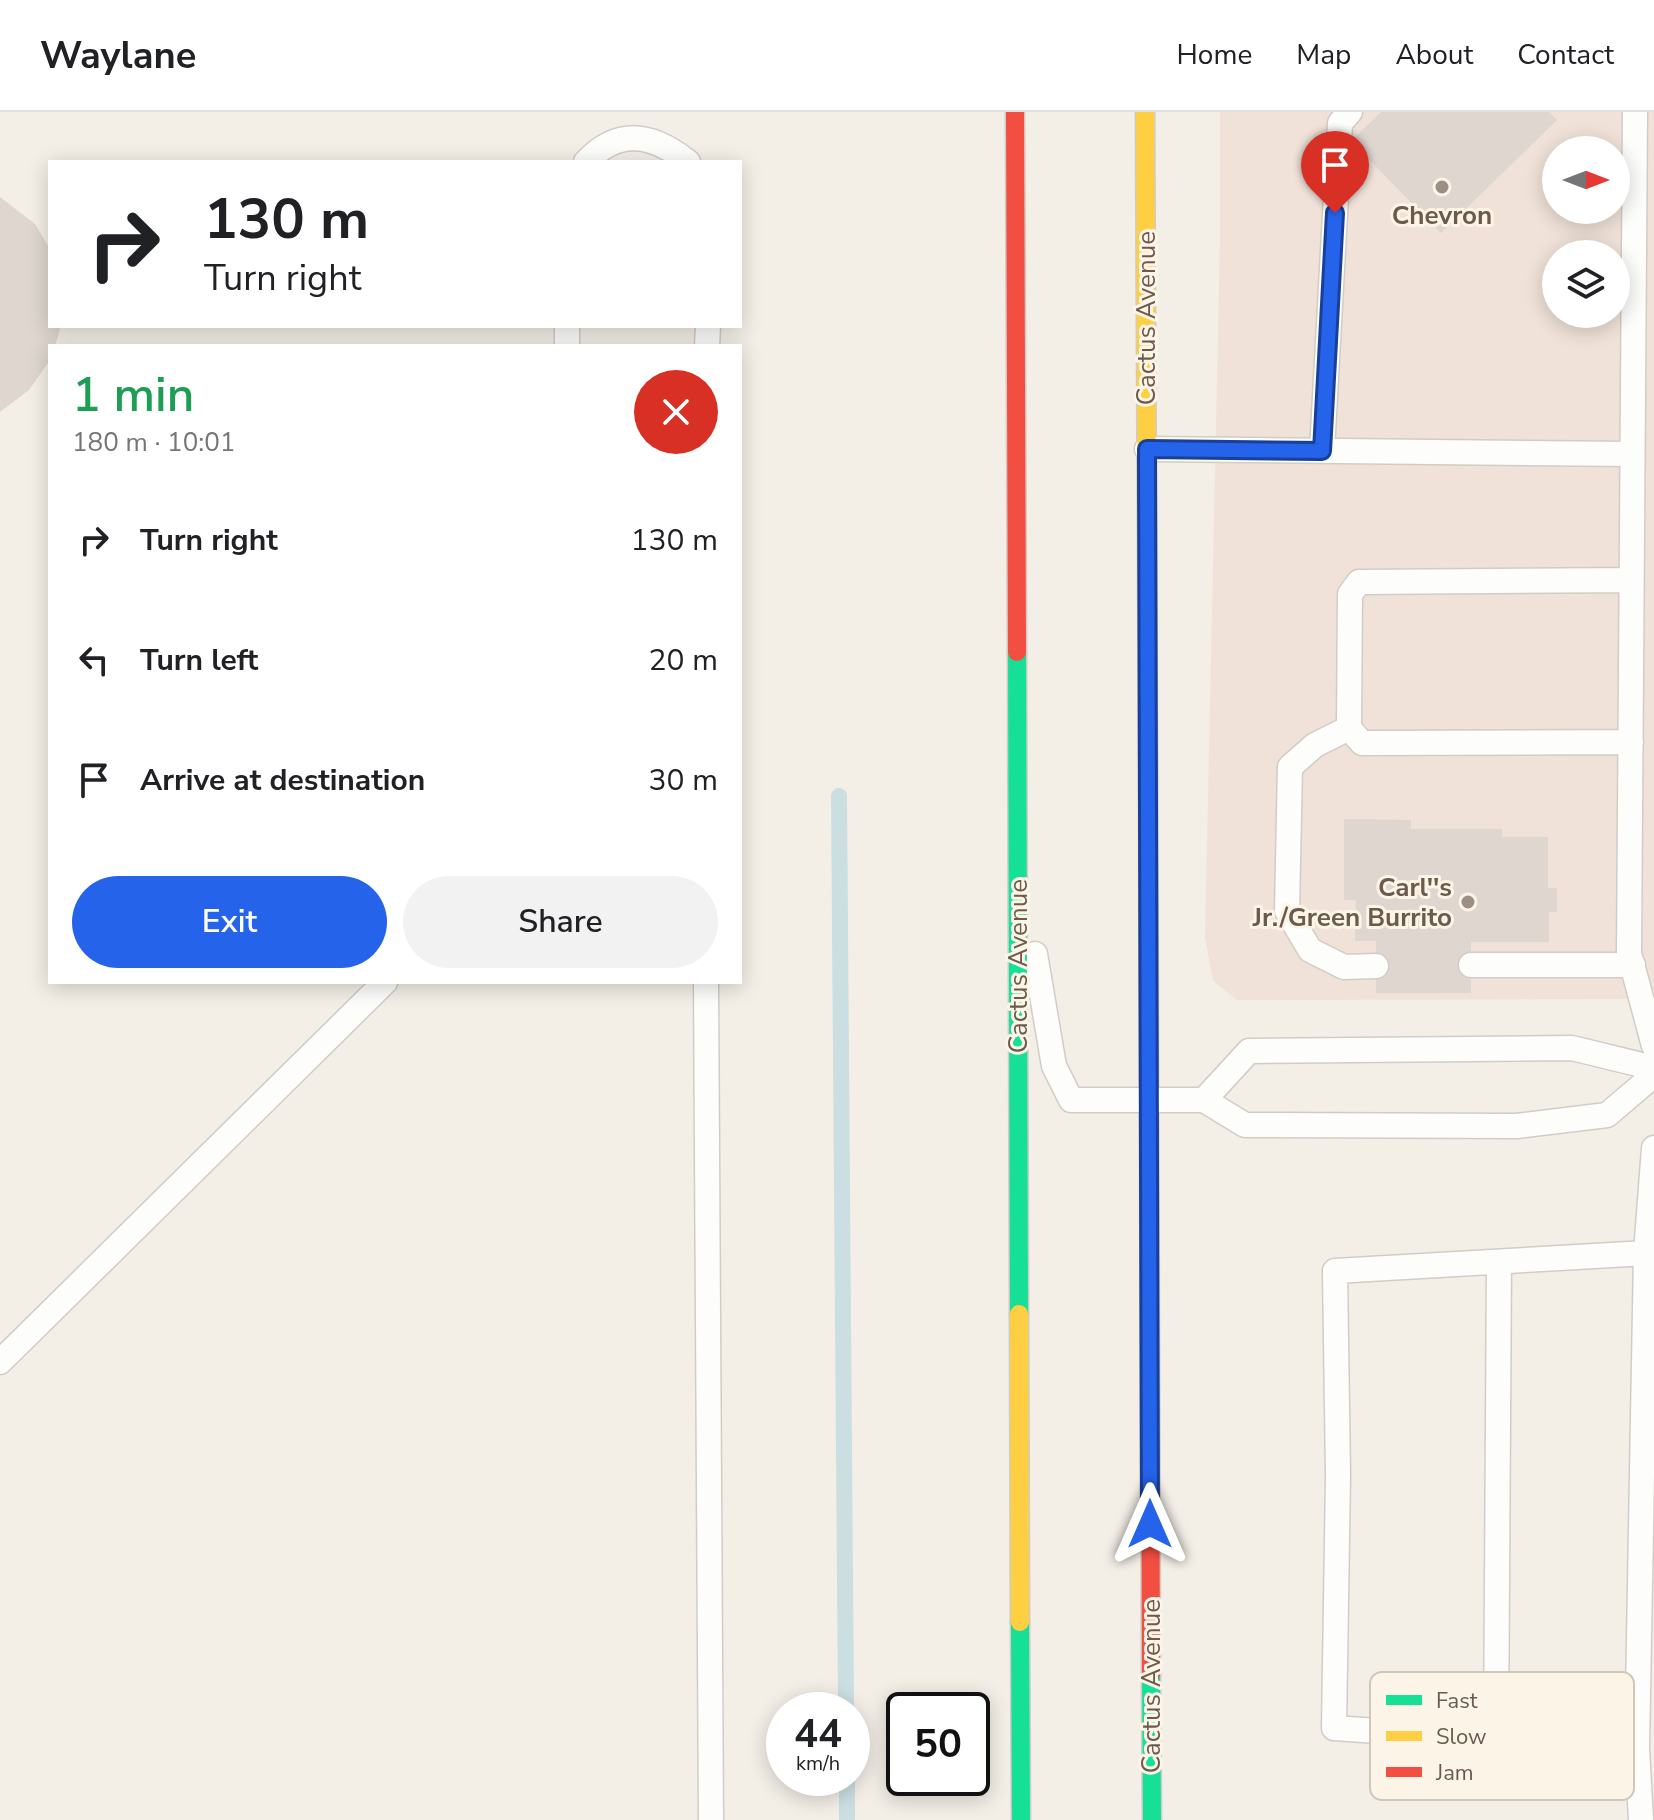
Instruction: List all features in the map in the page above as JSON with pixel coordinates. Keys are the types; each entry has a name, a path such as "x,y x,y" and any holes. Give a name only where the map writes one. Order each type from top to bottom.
{"main road":[{"name":"Cactus Avenue","path":"1015,112 1021,1820"},
{"name":"Cactus Avenue","path":"1145,112 1152,1820"}],"lane":[{"path":"1322,451 1340,123 1350,112"},
{"path":"1635,112 1632,454 1639,594 1631,742 1642,904 1629,953 1654,1046"},
{"path":"588,160 601,146 622,139 643,138 668,146 686,160"},
{"path":"1147,449 1632,454"},
{"path":"1631,742 1362,743 1349,728 1350,594 1359,582 1639,594"},
{"path":"1349,728 1315,745 1290,767 1287,911 1310,950 1344,967 1376,966"},
{"path":"1018,846 1054,1066 1071,1100 1204,1100 1245,1125 1517,1126 1607,1115 1654,1075"},
{"path":"1471,965 1633,965"},
{"path":"0,1362 383,984"},
{"path":"706,984 711,1820"},
{"path":"1204,1100 1249,1051 1572,1048 1654,1068"},
{"path":"1641,1820 1637,1749 1646,1253 1652,1210 1654,1148"},
{"path":"1370,1731 1334,1728 1338,1476 1335,1271 1646,1253"},
{"path":"1496,1672 1499,1262"}],"shaded area":[{"path":"1220,112 1654,112 1654,999 1237,1000 1213,981 1205,937"}],"building":[{"name":"Chevron","path":"1381,112 1549,112 1557,120 1441,233 1351,141"},
{"path":"0,197 35,224 48,246 48,328 60,328 56,344 48,344 48,363 29,390 0,412"},
{"path":"1344,819 1411,820 1411,829 1502,829 1502,837 1548,837 1548,888 1557,888 1557,912 1549,912 1549,942 1471,942 1471,993 1376,993 1376,941 1355,941 1356,900 1344,900"}],"waterway":[{"path":"839,796 846,1692"},
{"path":"847,1796 847,1820"}],"traffic: fast":[{"path":"1017,652 1019,1314"},
{"path":"1148,754 1149,1094"},
{"path":"1020,1622 1021,1820"},
{"path":"1151,1674 1152,1820"}],"traffic: slow":[{"path":"1145,112 1148,754"},
{"path":"1019,1314 1020,1622"}],"traffic: jam":[{"path":"1015,112 1017,652"},
{"path":"1149,1094 1151,1674"}],"place":[{"name":"Chevron","path":"1442,187"},
{"name":"Carl''s Jr./Green Burrito","path":"1468,902"}],"route":[{"path":"1150,1524 1147,449 1322,451 1335,213"}]}
